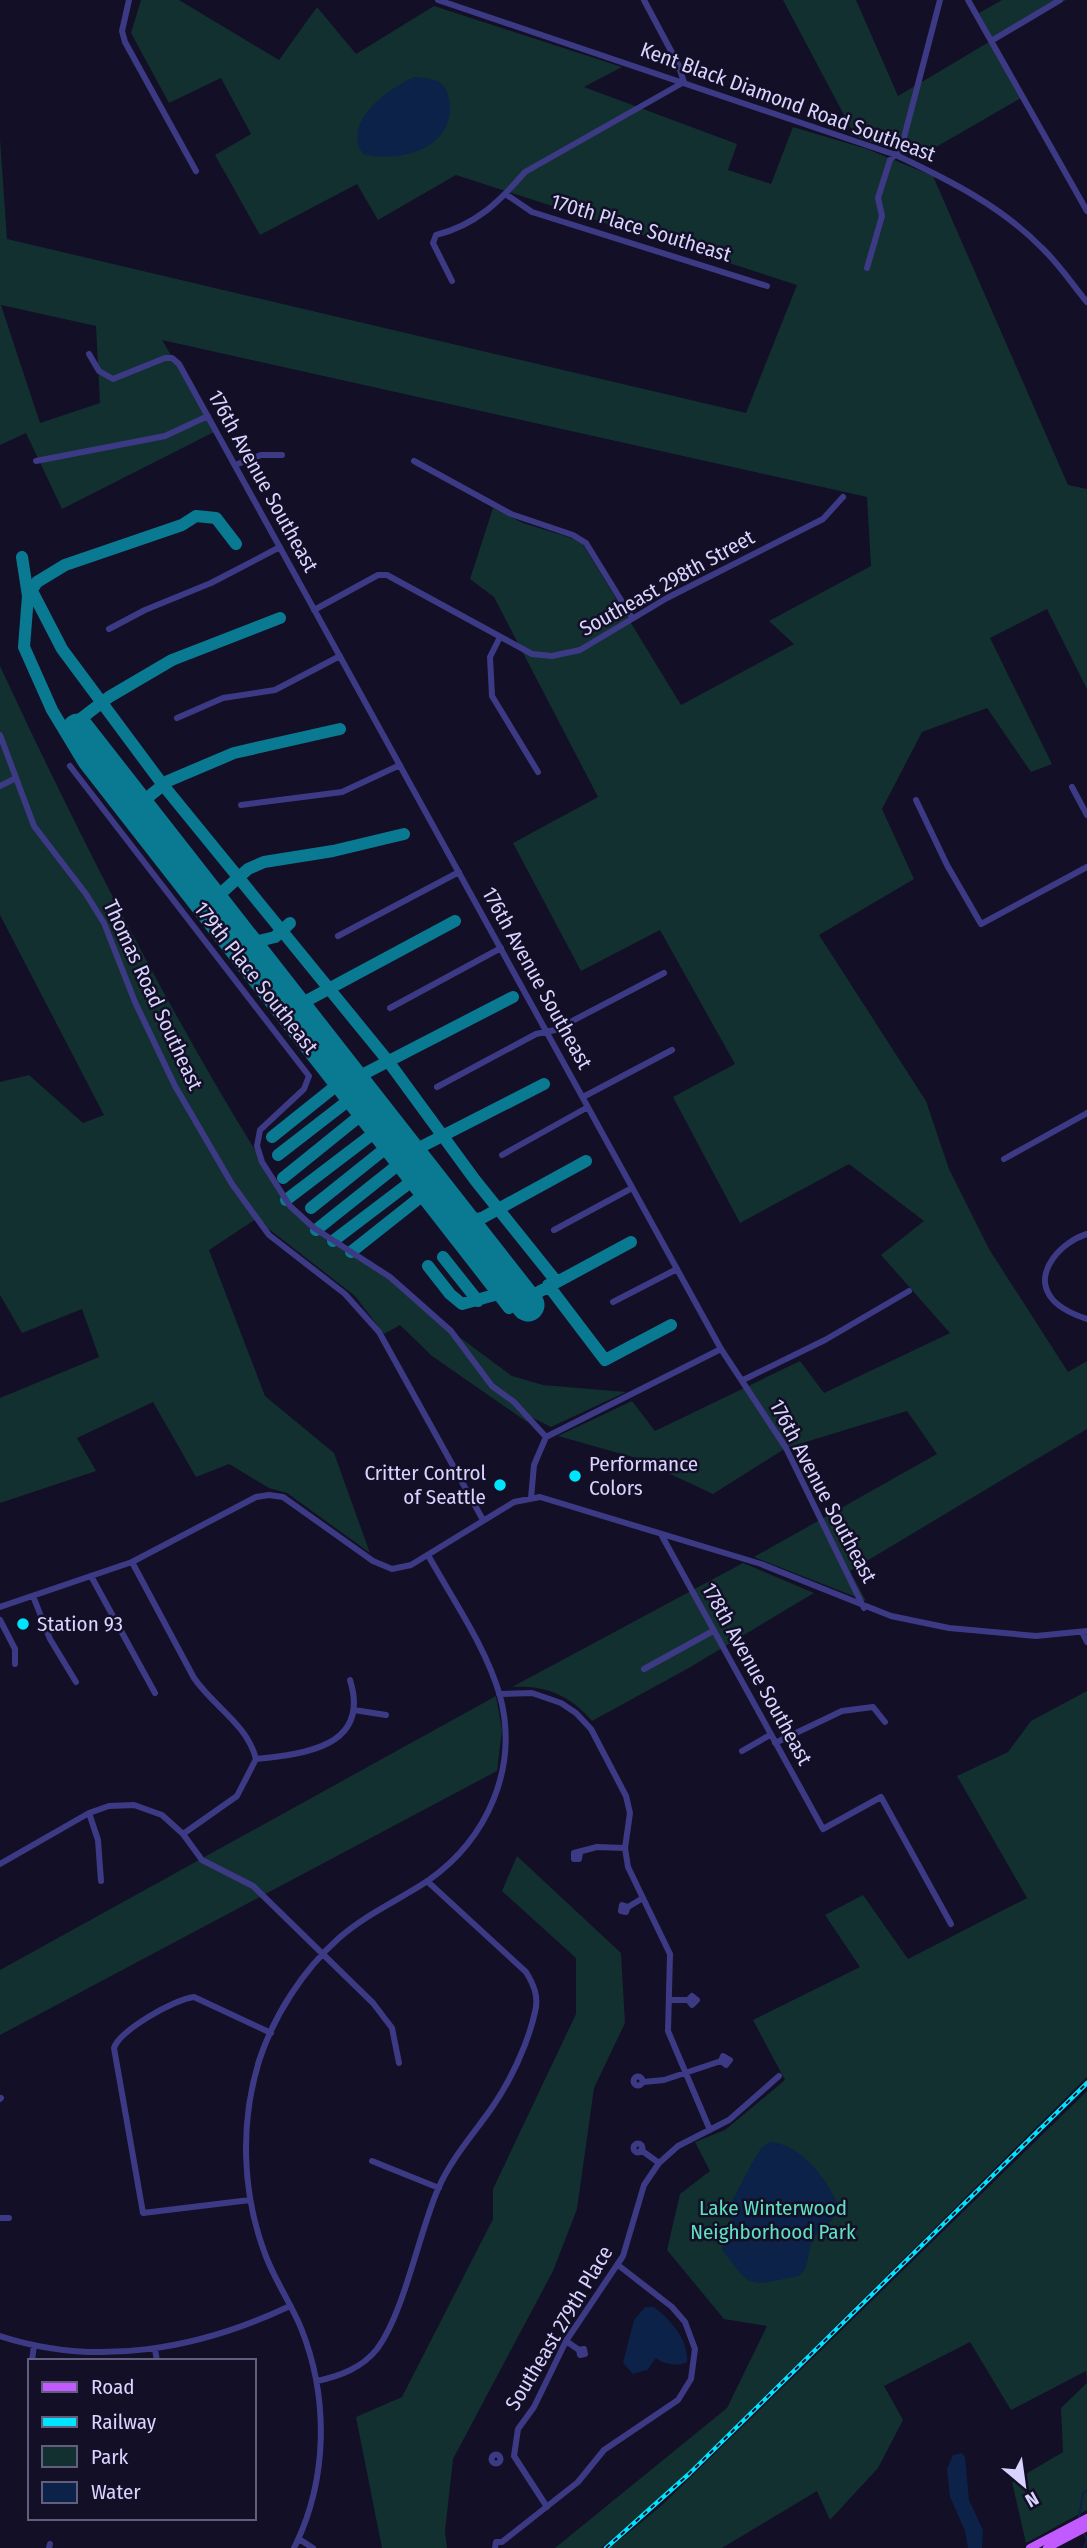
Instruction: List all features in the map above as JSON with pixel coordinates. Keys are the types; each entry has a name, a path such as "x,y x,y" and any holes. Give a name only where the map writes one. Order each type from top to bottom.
{"main road":[{"path":"1047,2548 1087,2518"},
{"path":"1030,2548 1087,2527"}],"street":[{"path":"129,0 122,31 125,42 196,171"},
{"name":"Kent Black Diamond Road Southeast","path":"438,0 896,155 955,183 1018,226 1044,249 1087,302"},
{"path":"452,281 433,239 467,226 507,195 525,172 684,82 678,64 644,0"},
{"path":"867,268 882,216 878,198 890,159 901,149 940,0"},
{"path":"968,0 1087,209"},
{"path":"991,41 1060,0"},
{"name":"170th Place Southeast","path":"507,195 531,212 767,286"},
{"name":"176th Avenue Southeast","path":"89,355 99,371 113,379 165,358 179,364 721,1349 787,1451 864,1608"},
{"path":"36,461 164,436 208,416"},
{"path":"235,465 261,455 282,455"},
{"path":"414,461 511,514 573,535 586,543 632,618"},
{"name":"Southeast 298th Street","path":"314,610 378,575 387,575 532,654 552,656 580,650 632,618 823,519 843,497"},
{"path":"109,629 145,610 211,583 279,547"},
{"path":"500,638 490,657 492,696 538,772"},
{"path":"177,718 223,698 275,690 340,656"},
{"name":"Thomas Road Southeast","path":"0,736 34,826 86,894 104,923 174,1086 232,1184 264,1228 364,1311 379,1332 483,1520"},
{"path":"241,805 342,792 400,765"},
{"name":"179th Place Southeast","path":"70,766 309,1076 304,1089 260,1130 257,1146 262,1163 289,1206 314,1228 390,1277 451,1331 492,1386 514,1402 546,1437"},
{"path":"0,786 16,778"},
{"path":"1072,788 1087,815"},
{"path":"915,800 981,924 1087,867"},
{"path":"338,936 459,872"},
{"path":"390,1008 500,948"},
{"path":"437,1087 664,973"},
{"path":"583,1097 673,1050"},
{"path":"502,1155 588,1107"},
{"path":"1004,1160 1087,1113"},
{"path":"554,1230 632,1188"},
{"path":"1087,1234 1070,1240 1058,1250 1048,1270 1047,1291 1052,1300 1087,1320"},
{"path":"613,1302 677,1269"},
{"path":"743,1380 825,1340 909,1291"},
{"path":"531,1498 534,1465 546,1437 721,1349"},
{"path":"0,1607 132,1562 243,1502 269,1495 283,1497 386,1567 403,1568 514,1502 549,1498 662,1536 761,1564 864,1608 916,1622 970,1631 1036,1636 1084,1632 1087,1642"},
{"name":"178th Avenue Southeast","path":"662,1536 822,1829 881,1797 951,1923"},
{"path":"294,2548 316,2483 320,2450 317,2381 307,2343 264,2252 250,2200 246,2143 249,2107 260,2061 284,2007 322,1955 372,1913 428,1881 477,1833 496,1796 505,1759 505,1727 499,1694 483,1655 428,1555"},
{"path":"132,1562 194,1678 206,1695 243,1729 256,1759"},
{"path":"92,1576 155,1693"},
{"path":"33,1596 50,1639 76,1682"},
{"path":"0,1620 17,1656 15,1664"},
{"path":"645,1669 713,1631"},
{"path":"256,1759 313,1752 322,1748 347,1727 354,1710 350,1680"},
{"path":"499,1694 533,1693 552,1699 576,1713 591,1728 629,1804 625,1848 628,1867 668,1947 668,2031 710,2130"},
{"path":"775,1743 842,1711 873,1707 885,1722"},
{"path":"354,1710 386,1715"},
{"path":"742,1751 770,1735"},
{"path":"183,1834 237,1796 256,1759"},
{"path":"0,1864 89,1812 109,1806 145,1808 162,1815 183,1834 202,1860 253,1886 388,2021 397,2043 399,2063"},
{"path":"89,1812 98,1840 101,1881"},
{"path":"580,1853 591,1848 625,1848"},
{"path":"317,2381 346,2372 377,2348 396,2310 439,2188 453,2160 491,2109 509,2078 537,2004 535,1989 526,1972 428,1881"},
{"path":"628,1907 643,1898"},
{"path":"250,2200 143,2213 114,2048 117,2039 128,2030 181,2000 194,1997 271,2033"},
{"path":"668,2000 688,2000"},
{"path":"643,2082 654,2082 721,2061"},
{"name":"Southeast 279th Place","path":"514,2456 518,2429 534,2406 566,2342 618,2265 629,2244 644,2185 659,2164 678,2146 729,2120 779,2076"},
{"path":"641,2150 659,2164"},
{"path":"372,2161 439,2188"},
{"path":"0,2218 9,2218"},
{"path":"495,2548 496,2542 502,2545 578,2482 604,2450 678,2400 691,2379 695,2349 685,2322 672,2307 618,2265"},
{"path":"0,2336 34,2345 89,2352 155,2348 212,2338 290,2306"},
{"path":"566,2342 579,2350"},
{"path":"32,2359 34,2345"},
{"path":"155,2348 157,2359"},
{"path":"500,2458 514,2456 547,2507"},
{"path":"299,2539 313,2548"}],"green space":[{"path":"141,0 179,0 279,60 317,7 356,54 434,6 622,67 584,87 737,144 728,170 771,184 793,127 867,149 933,176 1068,485 1087,489 1087,689 1047,609 990,638 1052,764 1031,772 987,708 922,732 882,809 914,879 819,935 926,1101 949,1169 989,1249 1068,1372 1087,1361 1087,1429 850,1571 866,1601 754,1557 937,1454 907,1411 786,1448 713,1494 636,1458 558,1436 632,1401 655,1431 800,1361 824,1393 950,1333 881,1255 924,1221 849,1164 740,1223 673,1097 735,1064 660,930 581,971 513,843 598,797 494,597 470,579 493,508 523,523 578,540 681,705 794,644 769,621 871,566 867,497 162,340 216,431 62,509 26,433 0,445 0,139 7,239 746,413 797,285 456,175 378,220 357,184 260,235 215,155 251,134 221,78 169,103 131,33","holes":["1,305 96,326 100,403 40,423"]},
{"path":"783,0 856,0 898,96 989,42 1021,98 924,154 926,161 851,135 852,130"},
{"path":"1002,0 1066,0 994,42 979,13"},
{"path":"0,666 136,941 211,1076 290,1206 316,1230 390,1277 451,1331 512,1376 543,1385 626,1392 551,1427 533,1418 527,1422 432,1356 400,1325 384,1334 355,1296 256,1219 209,1250 265,1396 334,1453 370,1553 287,1493 269,1488 229,1464 196,1477 153,1402 77,1438 96,1471 0,1503 0,1398 99,1357 82,1309 22,1333 0,1295 0,1082 29,1075 83,1123 104,1115 0,915"},
{"path":"743,1563 814,1593 687,1669 592,1721 566,1698 546,1690 512,1687"},
{"name":"Lake Winterwood Neighborhood Park","path":"1087,1691 1087,2077 676,2484 601,2548 555,2548 727,2408 767,2326 724,2319 667,2250 680,2194 710,2171 695,2142 725,2130 785,2080 753,2020 860,1967 825,1915 863,1895 908,1959 1027,1898 957,1776 1008,1752 1031,1721"},
{"path":"496,1696 502,1730 497,1771 0,2035 0,1970"},
{"path":"517,1856 621,1953 625,2023 594,2088 577,2209 553,2271 453,2459 445,2531 447,2548 382,2548 356,2417 402,2397 493,2219 493,2189 576,2014 576,1958 502,1891"},
{"path":"1087,2091 1087,2383 1086,2371 1011,2410 970,2342 884,2386 903,2420 878,2468 830,2520 817,2491 722,2548 610,2548 661,2506"},
{"path":"1087,2383 1087,2510 1026,2543 1012,2482 1063,2452 1061,2408"}],"water":[{"path":"415,77 435,80 445,88 449,99 449,116 445,129 436,140 409,154 363,154 358,142 358,130 363,118 392,89"},
{"path":"771,2142 783,2145 803,2157 821,2175 839,2207 832,2220 815,2236 801,2274 760,2283 746,2279 722,2250 730,2223 729,2207 762,2147"},
{"path":"645,2307 654,2307 672,2324 682,2338 687,2362 671,2364 656,2358 647,2370 633,2374 623,2363 634,2320"},
{"path":"962,2453 965,2457 969,2500 983,2530 982,2548 968,2548 965,2531 950,2497 947,2469 953,2455"}],"waterway":[{"path":"1079,2517 1083,2493 1087,2491"},
{"path":"1084,2533 1087,2540 1084,2548"}],"taxiway":[{"path":"84,763 52,710 24,647 28,596 37,582 65,565 182,525 196,516 216,518 236,544"},
{"path":"22,557 28,596"},
{"path":"32,591 62,649 163,785 388,1061 475,1180 556,1281"},
{"path":"65,731 109,697 172,660 280,618"},
{"path":"126,815 168,781 234,753 340,729"},
{"path":"96,753 84,763 509,1308 631,1242"},
{"path":"201,911 248,869 264,862 333,851 404,834"},
{"path":"295,1007 455,921"},
{"path":"246,944 275,937 290,923"},
{"path":"352,1080 513,997"},
{"path":"326,1046 327,1071"},
{"path":"409,1153 544,1084"},
{"path":"272,1137 337,1085"},
{"path":"278,1155 349,1100"},
{"path":"283,1178 361,1115"},
{"path":"286,1200 374,1133"},
{"path":"311,1208 386,1148"},
{"path":"462,1222 482,1218 586,1161"},
{"path":"316,1230 399,1164"},
{"path":"333,1241 412,1181"},
{"path":"351,1252 423,1195"},
{"path":"432,1207 444,1198"},
{"path":"443,1257 478,1301"},
{"path":"428,1266 450,1294 462,1304 498,1294"},
{"path":"548,1285 605,1360 671,1325"}],"runway":[{"path":"78,730 528,1305"}],"railway":[{"path":"606,2548 689,2474 1087,2083"}],"place":[{"name":"Performance Colors","path":"575,1476"},
{"name":"Critter Control of Seattle","path":"500,1485"},
{"name":"Station 93","path":"23,1624"}]}
